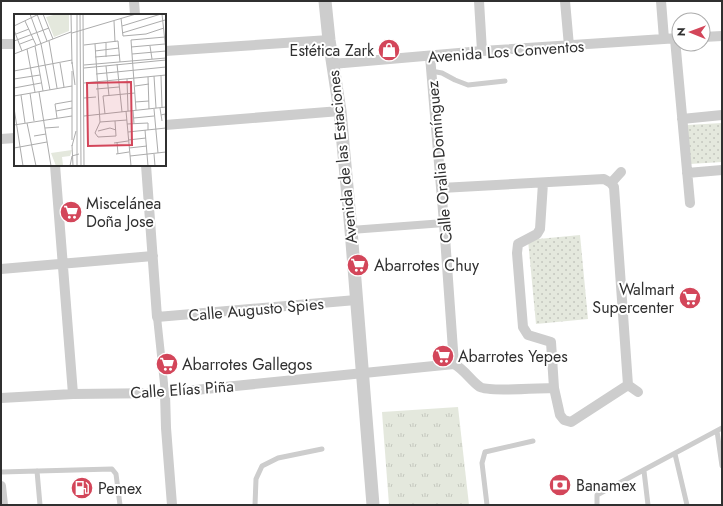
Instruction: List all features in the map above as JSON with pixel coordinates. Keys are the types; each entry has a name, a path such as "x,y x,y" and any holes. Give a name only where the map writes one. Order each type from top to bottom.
{"street":[{"path":"134,1 135,14"},
{"name":"Avenida de las Estaciones","path":"326,1 332,64 340,111 373,505"},
{"path":"479,1 482,51"},
{"path":"565,1 569,46"},
{"path":"661,1 664,39"},
{"path":"711,37 722,36"},
{"name":"Avenida Los Conventos","path":"332,64 482,51 671,39"},
{"path":"166,51 329,40"},
{"path":"1,44 14,44"},
{"path":"678,52 690,203"},
{"name":"Calle Oralia Domínguez","path":"430,56 454,364"},
{"path":"166,125 340,111"},
{"path":"682,118 722,115"},
{"path":"1,139 14,138"},
{"path":"55,166 73,394"},
{"path":"146,166 157,317 165,392 166,428 172,505"},
{"path":"687,173 722,170"},
{"path":"611,183 621,172"},
{"path":"441,188 604,179 611,183 614,187 628,385"},
{"path":"543,183 540,229 536,234 518,244 517,253 523,328 528,335 551,342 554,388 560,415 564,420 571,422 628,385"},
{"path":"351,230 444,223"},
{"path":"1,269 63,265 153,256"},
{"name":"Calle Augusto Spies","path":"157,317 356,300"},
{"path":"454,364 460,367 480,387 491,389 554,388"},
{"name":"Calle Elías Piña","path":"1,398 73,394 165,392 454,364"},
{"path":"628,385 638,392"},
{"path":"1,486 3,505"}],"lane":[{"path":"431,71 442,73 468,85 505,81"},
{"path":"597,505 597,495 720,430 722,466"},
{"path":"487,505 482,463 486,452 534,441"},
{"path":"255,505 256,479 262,466 278,458 322,449"},
{"path":"675,454 687,505"},
{"path":"1,472 112,469 116,474 120,505"},
{"path":"37,471 40,505"},
{"path":"644,471 648,505"}],"green space":[{"path":"722,123 722,162 690,164 687,125"},
{"path":"580,235 588,319 536,324 528,240"},
{"path":"458,407 469,505 389,505 382,412"}],"place":[{"name":"Estética Zark","path":"389,50"},
{"name":"Miscelánea Doña Jose","path":"71,212"},
{"name":"Abarrotes Chuy","path":"358,265"},
{"name":"Walmart Supercenter","path":"690,298"},
{"name":"Abarrotes Yepes","path":"443,356"},
{"name":"Abarrotes Gallegos","path":"167,364"},
{"name":"Banamex","path":"560,485"},
{"name":"Pemex","path":"82,488"}]}
